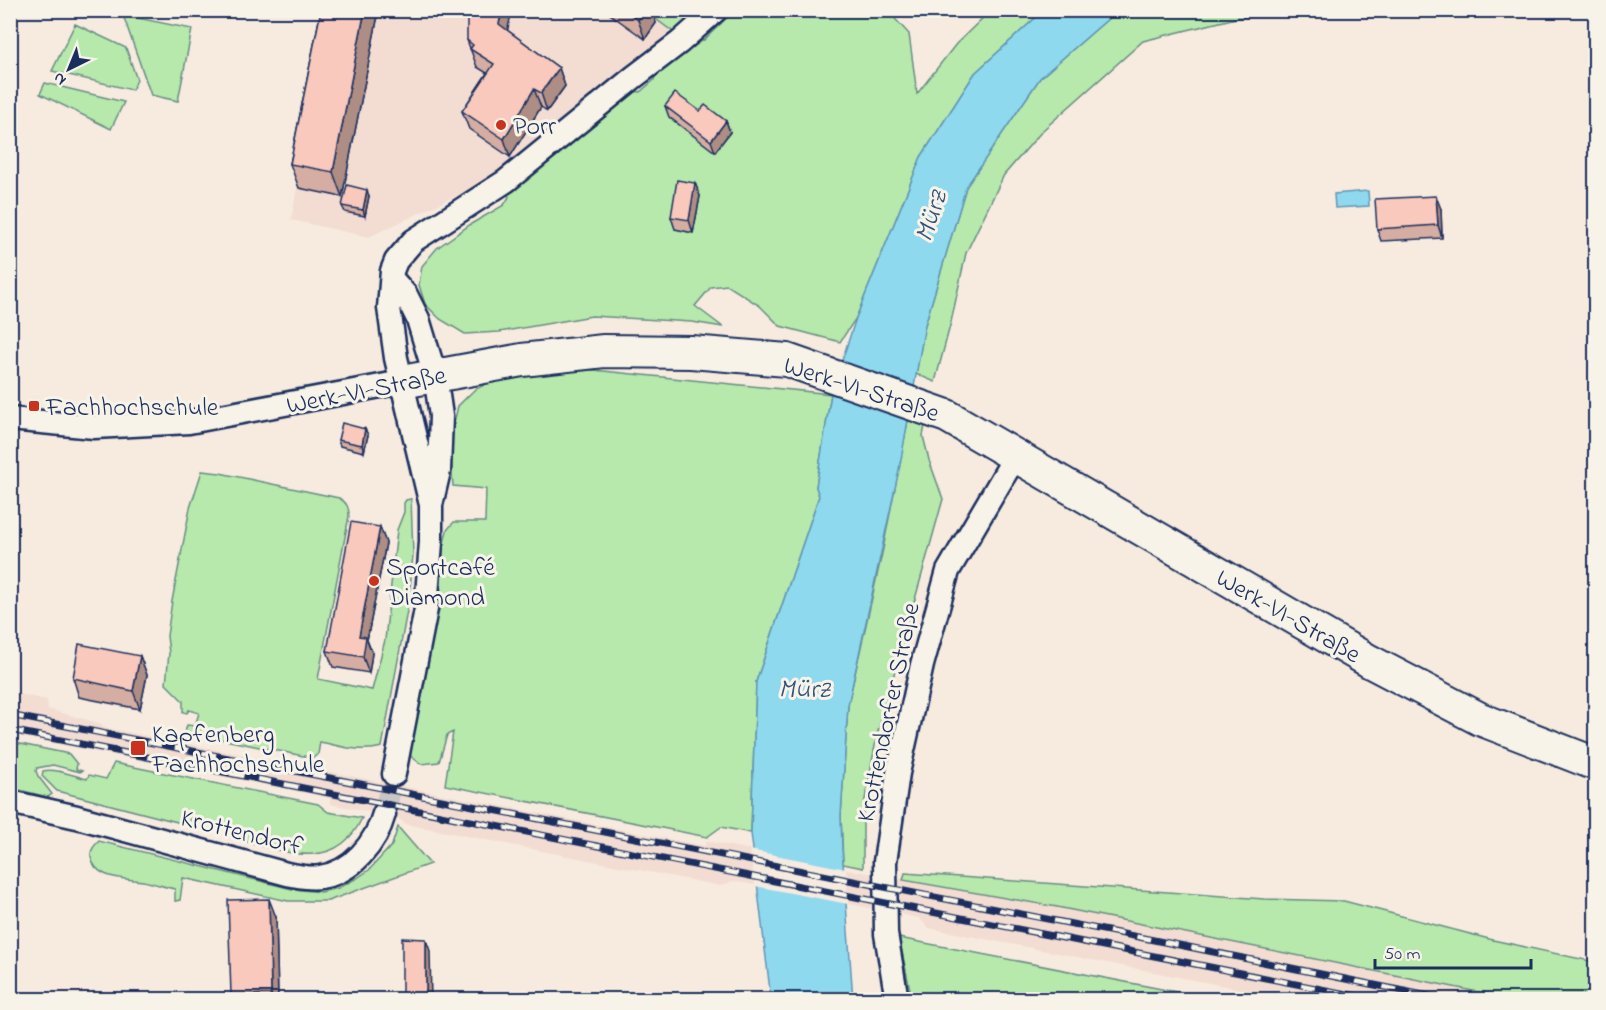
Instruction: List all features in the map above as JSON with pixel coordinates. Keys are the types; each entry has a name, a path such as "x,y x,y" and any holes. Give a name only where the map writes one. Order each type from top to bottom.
{"main road":[{"name":"Werk-VI-Straße","path":"402,382 522,360 604,351 691,352 787,360 946,416 1369,661 1480,719 1596,764"}],"street":[{"path":"431,505 396,358 389,308 392,275 396,261 413,241 506,181 634,76 680,42 716,10"},
{"path":"392,275 406,295 418,319 435,375 441,416 439,471 431,505 426,609 394,774"},
{"name":"Werk-VI-Straße","path":"10,419 94,426 189,422 402,382"},
{"name":"Krottendorfer Straße","path":"897,999 886,934 885,862 898,773 922,665 948,571 1016,455"},
{"name":"Krottendorf","path":"10,801 308,878 335,873 358,858 374,839 384,814"}],"shaded area":[{"path":"330,11 645,11 676,34 500,175 369,237 291,220"},
{"path":"10,692 47,700 48,709 102,724 102,727 705,846 706,841 903,880 1057,907 1513,999 1290,999 929,928 919,918 734,881 720,886 405,824 397,817 330,804 330,798 11,735"}],"green space":[{"path":"645,11 699,11 676,34"},
{"path":"734,11 888,11 909,34 917,94 956,44 990,11 1043,11 975,73 921,157 856,318 840,342 780,326 760,306 727,285 711,287 695,306 723,327 692,322 592,316 499,332 465,334 440,319 425,304 419,285 422,266 437,248 471,224 504,205 509,197 505,189 625,90 640,92 654,80 655,71 704,40"},
{"path":"1117,11 1300,11 1236,18 1143,41 1043,130 1004,175 966,253 935,382 916,374 925,325 966,187 1040,78"},
{"path":"123,15 192,29 178,101 151,95"},
{"path":"75,24 126,48 137,80 132,90 52,71"},
{"path":"45,83 124,102 111,129 40,94"},
{"path":"593,370 831,394 816,487 819,496 756,682 751,833 721,827 707,837 445,785 453,732 447,735 439,762 421,764 408,754 429,624 440,603 443,547 447,530 454,522 485,522 486,489 453,486 451,459 453,427 458,406 474,390 504,375"},
{"path":"908,420 925,426 923,436 943,499 877,735 863,810 863,868 843,864 841,816 848,705 883,549"},
{"path":"202,471 339,498 346,504 349,516 318,679 372,690 385,640 397,530 404,512 404,503 411,499 413,554 409,600 382,747 358,749 320,742 318,754 313,758 185,732 187,725 195,726 199,713 189,710 187,713 183,712 183,701 166,684 169,653 167,636 190,508"},
{"path":"11,742 69,754 77,764 76,769 82,771 53,765 37,768 38,776 52,794 48,797 11,788"},
{"path":"114,763 318,804 328,812 362,818 351,836 337,848 321,853 286,852 231,837 232,827 191,817 189,825 57,791 42,776 43,771 54,771 87,779 89,775 106,779"},
{"path":"398,827 430,864 328,901 288,901 183,878 180,900 175,901 175,889 104,874 94,865 91,857 94,846 99,841 292,889 321,892 338,888 369,870 392,845"},
{"path":"905,873 1264,899 1344,901 1493,940 1595,962 1595,999 1513,999 1057,907 903,880"},
{"path":"899,938 1213,999 912,999"}],"water":[{"name":"Mürz","path":"1043,11 1117,11 1040,78 966,187 925,325 900,465 848,705 841,816 853,999 771,999 751,833 756,682 819,496 816,487 831,394 856,318 921,157 975,73"},
{"path":"1368,191 1369,206 1335,208 1334,194"}],"pier":[{"path":"750,850 846,869 848,904 755,886"}],"building":[{"path":"321,10 365,10 333,172 290,164"},
{"path":"467,10 502,10 499,24 559,68 541,93 534,89 504,139 462,111 494,64 470,49 473,45 467,40"},
{"path":"624,10 645,10 638,20"},
{"path":"675,93 700,111 705,105 726,121 711,141 665,106"},
{"path":"677,180 695,183 689,220 671,217"},
{"path":"347,185 367,190 363,210 342,206"},
{"path":"1436,196 1438,225 1377,229 1375,199"},
{"path":"342,423 365,429 362,445 338,440"},
{"path":"351,522 380,527 359,636 366,637 363,657 327,651"},
{"path":"79,644 140,656 133,691 73,678"},
{"path":"269,899 271,994 231,995 228,900"},
{"path":"402,938 426,939 426,999 402,999"}],"tunnel":[{"path":"384,814 394,774"}],"railway":[{"path":"10,715 1448,1000"},
{"path":"10,730 1377,1000"}],"place":[{"name":"Porr","path":"501,125"},
{"name":"Fachhochschule","path":"34,406"},
{"name":"Sportcafé Diamond","path":"374,581"},
{"name":"Kapfenberg Fachhochschule","path":"138,748"}]}
